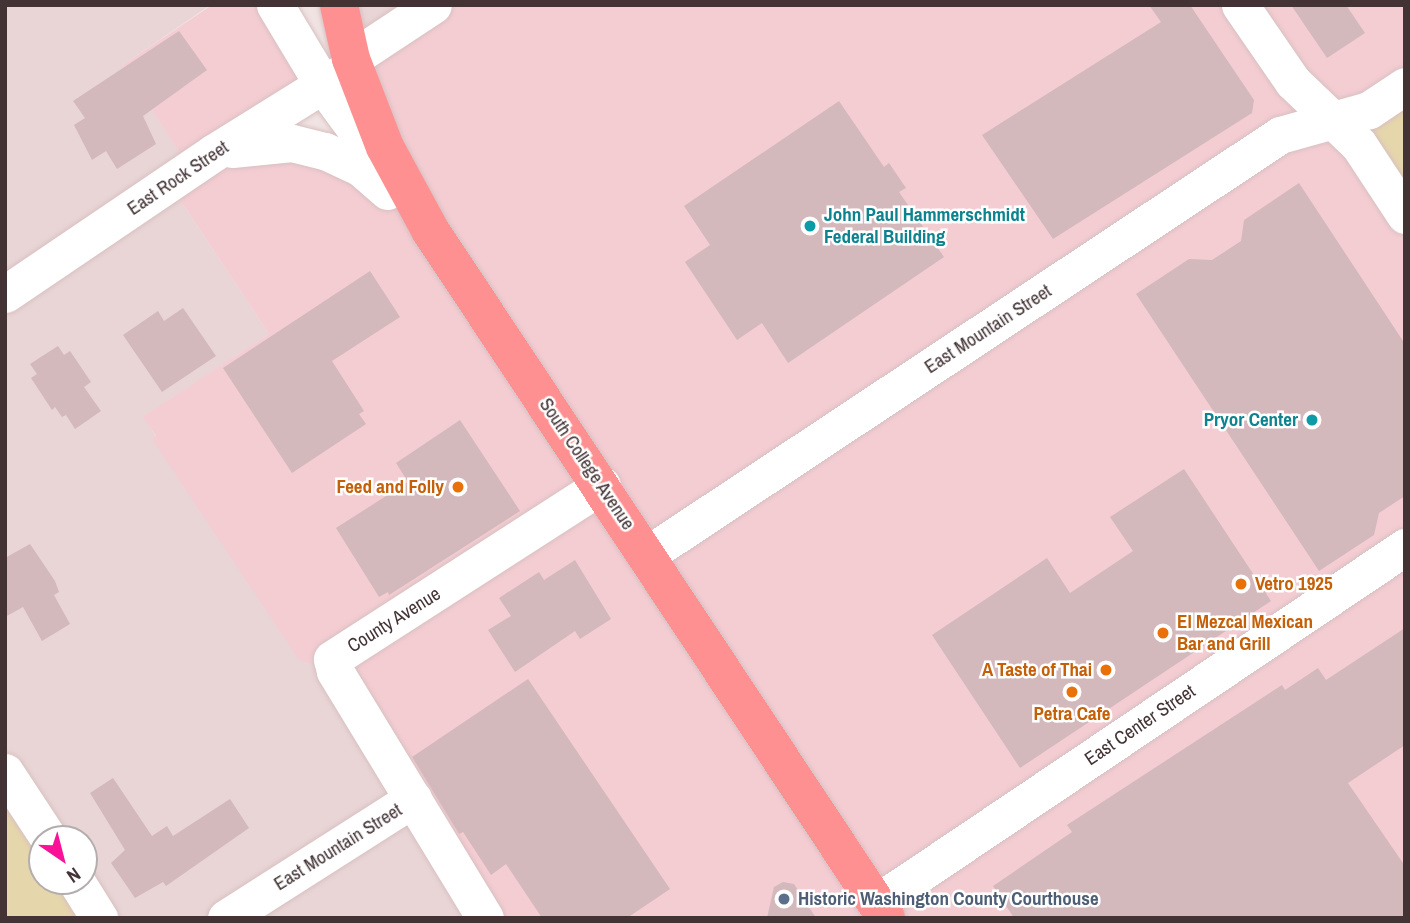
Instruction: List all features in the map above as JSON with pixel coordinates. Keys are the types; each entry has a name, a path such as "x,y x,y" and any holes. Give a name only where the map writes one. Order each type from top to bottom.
{"main road":[{"name":"South College Avenue","path":"339,5 342,70 430,230 648,554 881,910"}],"street":[{"path":"275,5 342,70"},
{"name":"East Rock Street","path":"5,294 342,70 433,5"},
{"path":"1240,5 1293,82 1359,145 1405,215"},
{"name":"East Mountain Street","path":"648,554 1280,135 1369,110 1405,86"},
{"path":"214,153 259,142 292,143 325,151 362,168 430,230"},
{"name":"County Avenue","path":"485,918 335,671 332,659 602,485"},
{"name":"East Center Street","path":"881,910 1405,547"},
{"path":"5,772 39,825"},
{"name":"East Mountain Street","path":"226,918 413,799"},
{"path":"85,895 99,918"}],"shaded area":[{"path":"5,5 210,5 123,65 191,168 169,183 269,334 144,417 156,437 153,439 335,671 485,918 99,918 90,895 98,895 98,825 40,825 5,772"},
{"path":"212,5 281,5 323,85 216,151 361,168 351,59 433,5 1405,5 1405,918 485,918 335,671 299,660 152,439 156,436 143,417 269,334 169,183 190,168 123,65"},
{"path":"339,5 433,5 351,59"},
{"path":"1405,86 1405,215 1359,145 1369,110"},
{"path":"5,772 34,825 28,825 28,895 85,895 99,918 5,918"}],"building":[{"path":"1149,5 1190,5 1254,100 1252,113 1053,239 982,135 1161,22"},
{"path":"1291,5 1346,5 1365,33 1327,58"},
{"path":"179,31 207,70 143,116 156,144 117,169 106,151 92,160 74,125 85,118 73,101"},
{"name":"John Paul Hammerschmidt Federal Building","path":"839,101 884,167 889,163 906,188 899,192 944,257 788,363 762,323 737,340 685,262 710,245 684,206"},
{"name":"Pryor Center","path":"1299,183 1405,344 1405,496 1379,513 1374,535 1319,571 1136,294 1189,259 1212,260 1241,241 1244,220"},
{"path":"370,271 400,317 332,361 364,411 359,414 366,424 292,473 223,368"},
{"path":"183,308 216,356 162,392 123,335 158,311 164,321"},
{"path":"58,346 64,355 70,351 91,382 84,387 101,411 75,429 66,415 62,417 55,407 52,410 31,378 37,374 30,364"},
{"path":"460,420 520,511 389,595 388,592 379,597 336,528 408,482 396,463"},
{"path":"1184,469 1271,601 1020,768 932,635 1047,558 1070,593 1133,551 1110,517"},
{"path":"30,544 55,581 59,592 54,595 70,624 42,641 23,607 5,617 5,558"},
{"path":"575,560 611,619 580,639 575,631 515,672 488,630 511,616 499,598 539,572 544,580"},
{"path":"1405,628 1405,745 1348,783 1405,866 1405,918 1014,918 993,886 1072,832 1067,825 1282,685 1285,690 1318,668 1326,680"},
{"path":"528,679 670,889 627,918 542,918 506,864 491,875 463,832 459,834 412,757"},
{"path":"113,778 152,836 167,826 173,836 230,799 249,828 166,886 163,882 135,898 111,863 125,850 90,793"},
{"name":"Historic Washington County Courthouse","path":"783,882 794,884 816,918 767,918 774,887"}],"place":[{"name":"John Paul Hammerschmidt Federal Building","path":"810,226"},
{"name":"Pryor Center","path":"1312,420"},
{"name":"Feed and Folly","path":"458,487"},
{"name":"Vetro 1925","path":"1241,584"},
{"name":"El Mezcal Mexican Bar and Grill","path":"1163,633"},
{"name":"A Taste of Thai","path":"1106,670"},
{"name":"Petra Cafe","path":"1072,692"},
{"name":"Historic Washington County Courthouse","path":"784,899"}]}
